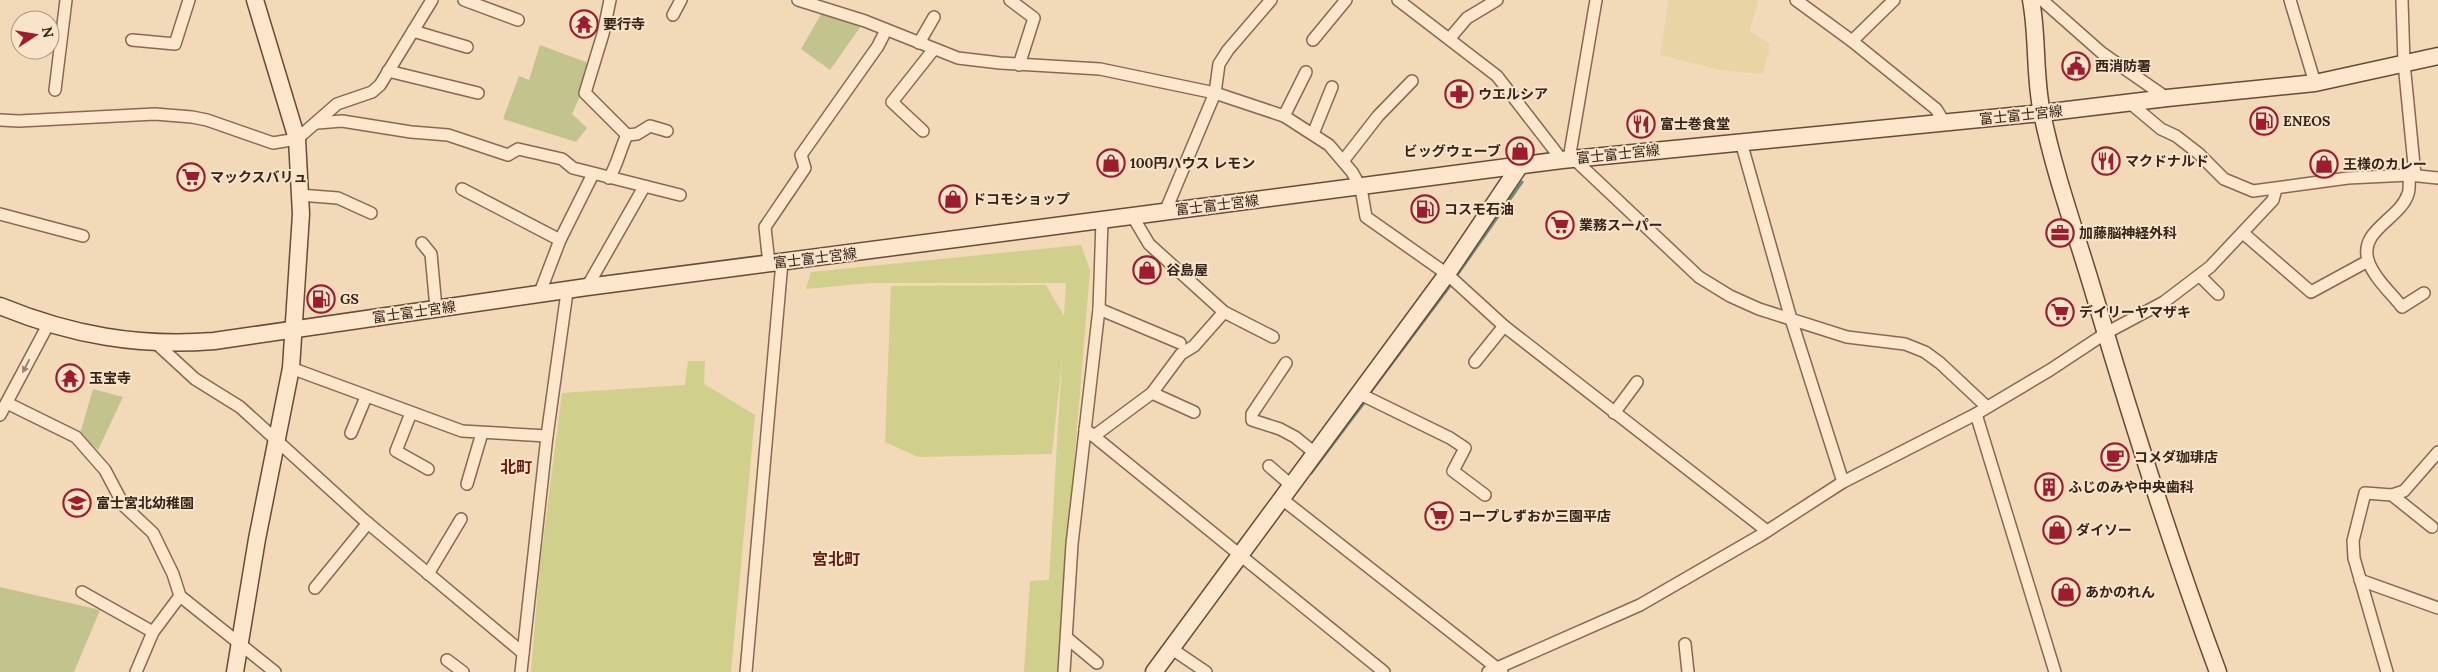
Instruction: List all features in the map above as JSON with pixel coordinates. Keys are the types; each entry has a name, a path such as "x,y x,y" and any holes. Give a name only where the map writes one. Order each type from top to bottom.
{"main road":[{"path":"235,672 257,539 291,368 301,214 297,140 255,0"},
{"path":"2031,0 2036,29 2036,80 2042,113 2106,333 2198,618 2218,672"},
{"name":"富士富士宮線","path":"0,306 89,335 157,344 214,341 436,308 567,292 587,287 1361,188 1568,159 2042,113 2315,83 2438,56"},
{"path":"1154,672 1176,652 1286,502 1292,486 1316,454 1365,396 1451,278 1519,167"}],"street":[{"path":"55,90 66,0"},
{"path":"132,40 175,44 190,0"},
{"path":"0,120 19,121 155,114 207,120 274,144 297,140 337,104 372,92 380,85 432,0"},
{"path":"464,0 518,20"},
{"path":"610,0 603,34 585,93 627,135"},
{"path":"673,15 682,0"},
{"path":"798,0 864,21 958,58 1019,65 1100,69 1215,93 1284,116 1329,145 1343,161 1361,188 1366,216 1451,278 1504,326 1767,531"},
{"path":"1010,0 1034,18 1019,65"},
{"path":"1165,212 1215,93 1220,64 1228,50 1271,0"},
{"path":"1313,40 1346,0"},
{"path":"1398,0 1450,38 1497,76 1568,159 1699,277 1737,300 1759,310 1847,337 1905,344 1925,352 1940,363 1987,407"},
{"path":"1450,38 1467,18 1497,0"},
{"path":"1568,159 1596,0"},
{"path":"1796,0 1852,41 1936,109 1944,122"},
{"path":"1852,41 1894,0"},
{"path":"2042,0 2102,53 2167,98"},
{"path":"2290,0 2315,83"},
{"path":"2402,0 2404,63 2412,175 2409,194 2370,239 2367,247 2368,261 2402,307 2424,293"},
{"path":"919,43 934,16"},
{"path":"746,672 775,263 765,227 804,168 802,155 878,46 886,30"},
{"path":"413,31 467,46"},
{"path":"923,131 892,102 934,49"},
{"path":"388,71 478,93"},
{"path":"1284,116 1306,72"},
{"path":"1343,161 1378,116 1412,81"},
{"path":"1313,134 1332,87"},
{"path":"2130,103 2161,129 2176,136 2198,153 2224,179 2253,191 2348,178 2412,175 2438,178"},
{"path":"317,123 342,122 411,132 448,135 508,154 518,149 562,159 573,168 680,195"},
{"path":"627,135 637,134 650,126 668,131"},
{"path":"610,178 618,164 619,150 627,135"},
{"path":"1741,142 1791,319 1844,482"},
{"path":"539,295 560,240 593,174"},
{"path":"587,287 644,186"},
{"path":"462,189 560,240"},
{"path":"1286,502 1496,671 1640,604 1767,531 1844,482 1976,414 2050,370 2106,333 2164,302 2200,276 2243,233 2274,200 2276,189"},
{"path":"300,196 338,198 371,213"},
{"path":"0,214 84,236"},
{"path":"1133,216 1148,244 1224,312 1273,337"},
{"path":"1064,672 1072,544 1090,433 1099,309 1102,221"},
{"path":"2243,233 2311,292 2368,261"},
{"path":"422,243 431,254 436,308"},
{"path":"2200,276 2218,294"},
{"path":"521,672 547,436 567,292"},
{"path":"1099,309 1180,343"},
{"path":"1090,433 1152,394 1181,354 1194,346 1224,312"},
{"path":"0,415 49,323"},
{"path":"1476,362 1504,326"},
{"path":"157,344 195,379 240,407 368,523 523,654"},
{"path":"1286,363 1252,414 1252,420 1280,429 1295,437 1316,454"},
{"path":"291,368 462,431 547,436"},
{"path":"1614,413 1637,382"},
{"path":"1152,394 1194,412"},
{"path":"1365,396 1450,438 1466,448 1453,471 1485,495"},
{"path":"351,433 366,397"},
{"path":"7,403 76,437 105,470 124,506 153,533 173,574 180,596 275,672"},
{"path":"411,413 396,451 428,469"},
{"path":"1976,414 2056,672"},
{"path":"467,484 482,433"},
{"path":"1090,433 1384,672"},
{"path":"2387,672 2354,558 2353,541 2364,493 2392,495 2404,491 2438,452"},
{"path":"2429,462 2438,470"},
{"path":"1268,466 1292,486"},
{"path":"2392,495 2432,527"},
{"path":"428,574 461,519"},
{"path":"315,588 368,523"},
{"path":"2360,580 2438,608"},
{"path":"82,592 153,632"},
{"path":"136,672 153,632 180,596"},
{"path":"1067,638 1097,663"},
{"path":"1685,644 1688,672"},
{"path":"1176,652 1206,672"},
{"path":"446,660 463,672"}],"shaded area":[{"path":"1669,0 1758,0 1750,31 1770,44 1763,74 1720,70 1660,55"},
{"path":"1081,245 1090,270 1057,672 1024,672 1030,581 1049,580 1062,359 1052,454 918,457 885,442 891,286 1046,285 1064,316 1066,283 870,283 806,289 811,272"},
{"path":"688,361 705,361 704,384 755,415 731,672 531,672 540,565 562,393 685,385"}],"green space":[{"path":"821,14 861,26 830,70 801,49"},
{"path":"540,45 594,65 572,114 587,128 576,142 503,119 519,76 529,80"},
{"path":"93,389 123,397 98,450 80,434"},
{"path":"0,587 100,610 74,672 0,672"}],"waterway":[{"path":"1455,278 1522,182"},
{"path":"1369,394 1452,283"},
{"path":"1311,473 1366,400"},
{"path":"1235,575 1245,562"}],"place":[{"name":"要行寺","path":"584,24"},
{"name":"西消防署","path":"2076,66"},
{"name":"ウエルシア","path":"1459,94"},
{"name":"ENEOS","path":"2264,121"},
{"name":"富士巻食堂","path":"1641,124"},
{"name":"ビッグウェーブ","path":"1520,151"},
{"name":"マクドナルド","path":"2106,161"},
{"name":"100円ハウス レモン","path":"1111,163"},
{"name":"王様のカレー","path":"2324,164"},
{"name":"マックスバリュ","path":"191,177"},
{"name":"ドコモショップ","path":"953,199"},
{"name":"コスモ石油","path":"1425,209"},
{"name":"業務スーパー","path":"1560,225"},
{"name":"加藤脳神経外科","path":"2060,233"},
{"name":"谷島屋","path":"1147,270"},
{"name":"GS","path":"321,299"},
{"name":"デイリーヤマザキ","path":"2060,312"},
{"name":"玉宝寺","path":"70,378"},
{"name":"コメダ珈琲店","path":"2115,457"},
{"name":"ふじのみや中央歯科","path":"2049,487"},
{"name":"富士宮北幼稚園","path":"77,503"},
{"name":"コープしずおか三園平店","path":"1439,516"},
{"name":"ダイソー","path":"2057,530"},
{"name":"あかのれん","path":"2066,592"}],"district":[{"name":"北町","path":"516,467"},
{"name":"宮北町","path":"836,559"}]}
